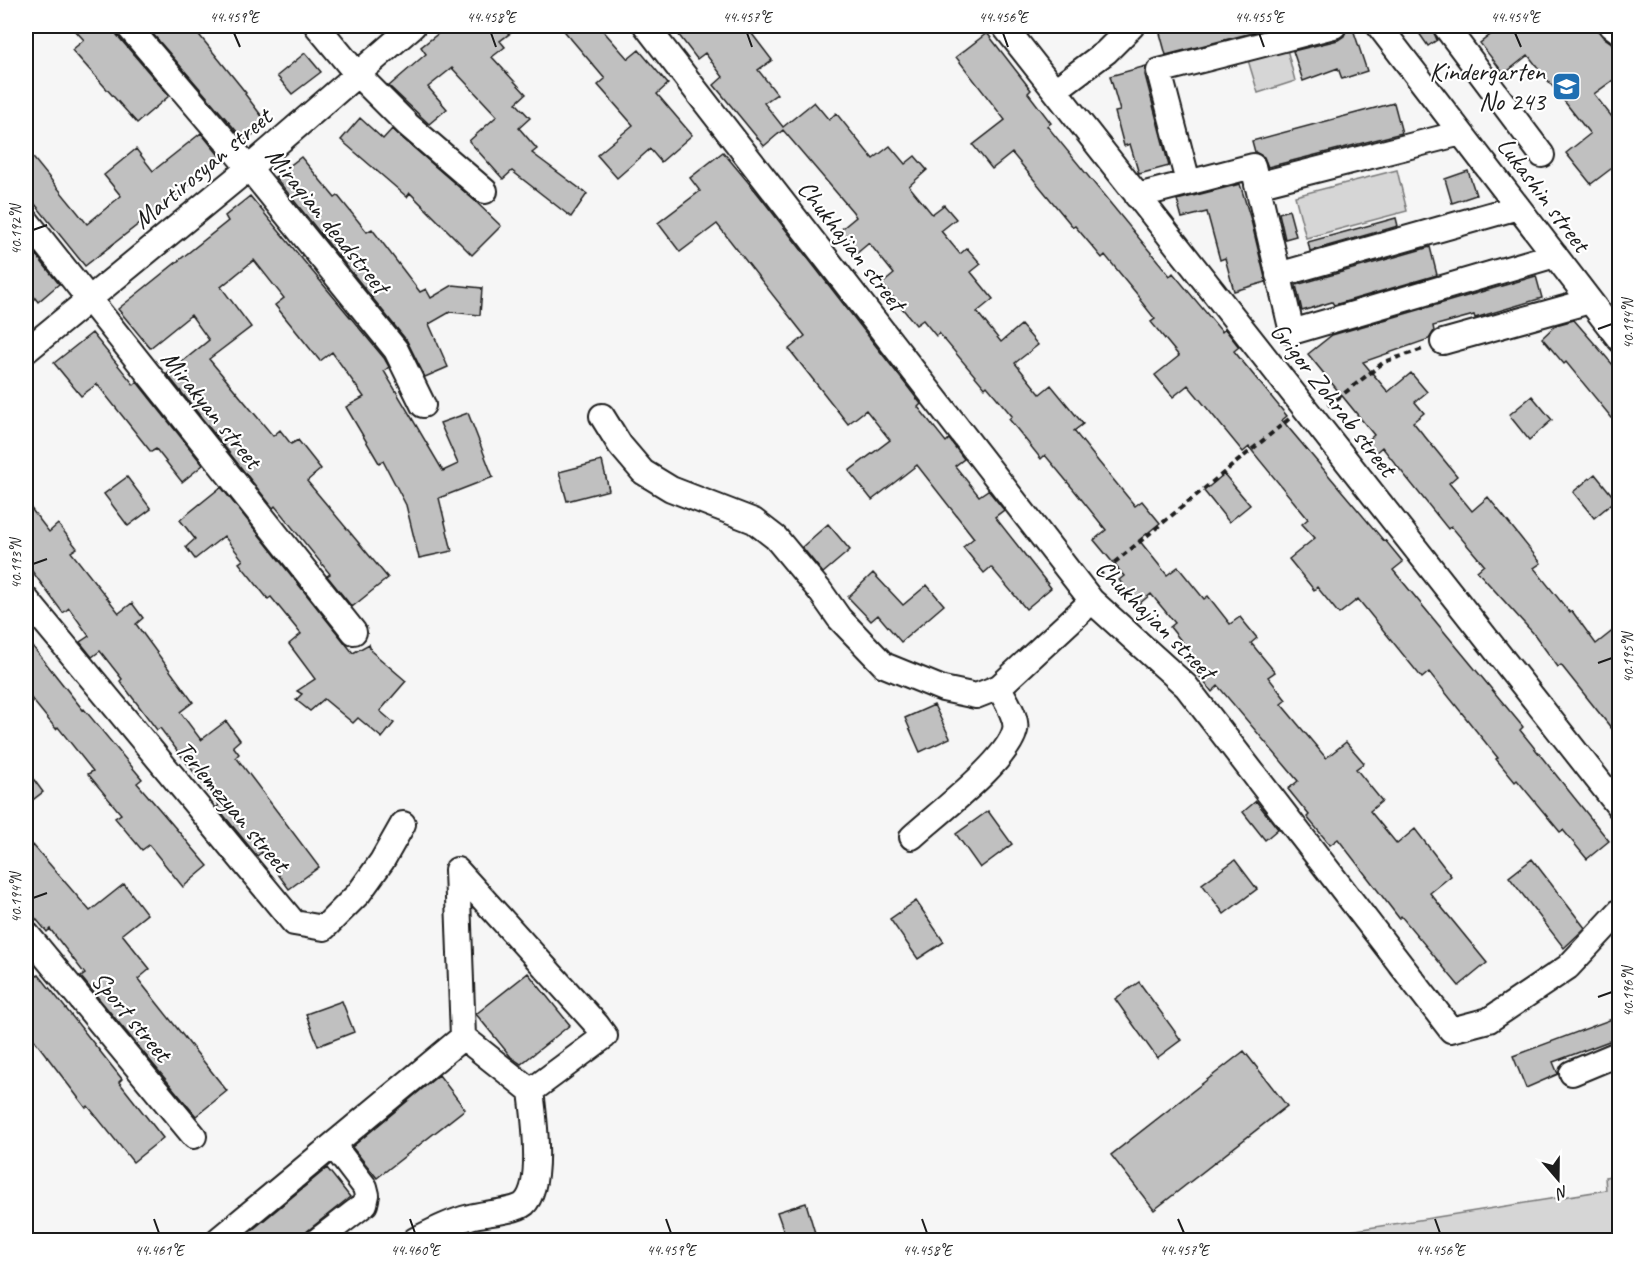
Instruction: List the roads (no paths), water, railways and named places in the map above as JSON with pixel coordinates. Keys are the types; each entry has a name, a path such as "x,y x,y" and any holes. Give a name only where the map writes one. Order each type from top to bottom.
{"street":[{"name":"Miraqian deadstreet","path":"128,26 249,168 396,350 423,405"},
{"path":"317,26 357,73 408,125 485,191"},
{"name":"Martirosyan street","path":"26,351 249,168 412,26"},
{"name":"Chukhajian street","path":"646,26 1087,595 1186,686 1451,1030 1490,1020 1568,967 1620,911"},
{"name":"Grigor Zohrab street","path":"1004,26 1620,808"},
{"path":"1055,90 1106,52 1132,26"},
{"path":"1188,182 1160,71 1334,26"},
{"name":"Lukashin street","path":"1379,26 1620,340"},
{"path":"1445,26 1542,155"},
{"path":"1612,26 1620,32"},
{"path":"1257,185 1461,133"},
{"path":"1137,196 1253,166 1292,332"},
{"path":"1278,275 1518,207"},
{"name":"Mirakyan street","path":"26,220 354,632"},
{"path":"1255,346 1292,332 1555,255"},
{"path":"1443,342 1590,302"},
{"path":"602,416 620,445 643,472 671,489 754,521 776,538 839,618 884,665 943,689 976,696 999,687 1087,595"},
{"name":"Terlemezyan street","path":"26,599 294,923 324,928 359,893 382,861 403,824"},
{"path":"912,837 987,770 1010,742 1016,728 999,687"},
{"path":"415,1240 469,1217 516,1208 530,1195 533,1185 537,1144 531,1090 464,1037 458,870 605,1036 531,1090"},
{"name":"Sport street","path":"26,933 194,1136"},
{"path":"218,1240 464,1037"},
{"path":"1572,1073 1620,1053"},
{"path":"318,1240 365,1204 367,1195 365,1187 333,1145"}],"place":[{"name":"Kindergarten No 243","path":"1566,86"}]}
